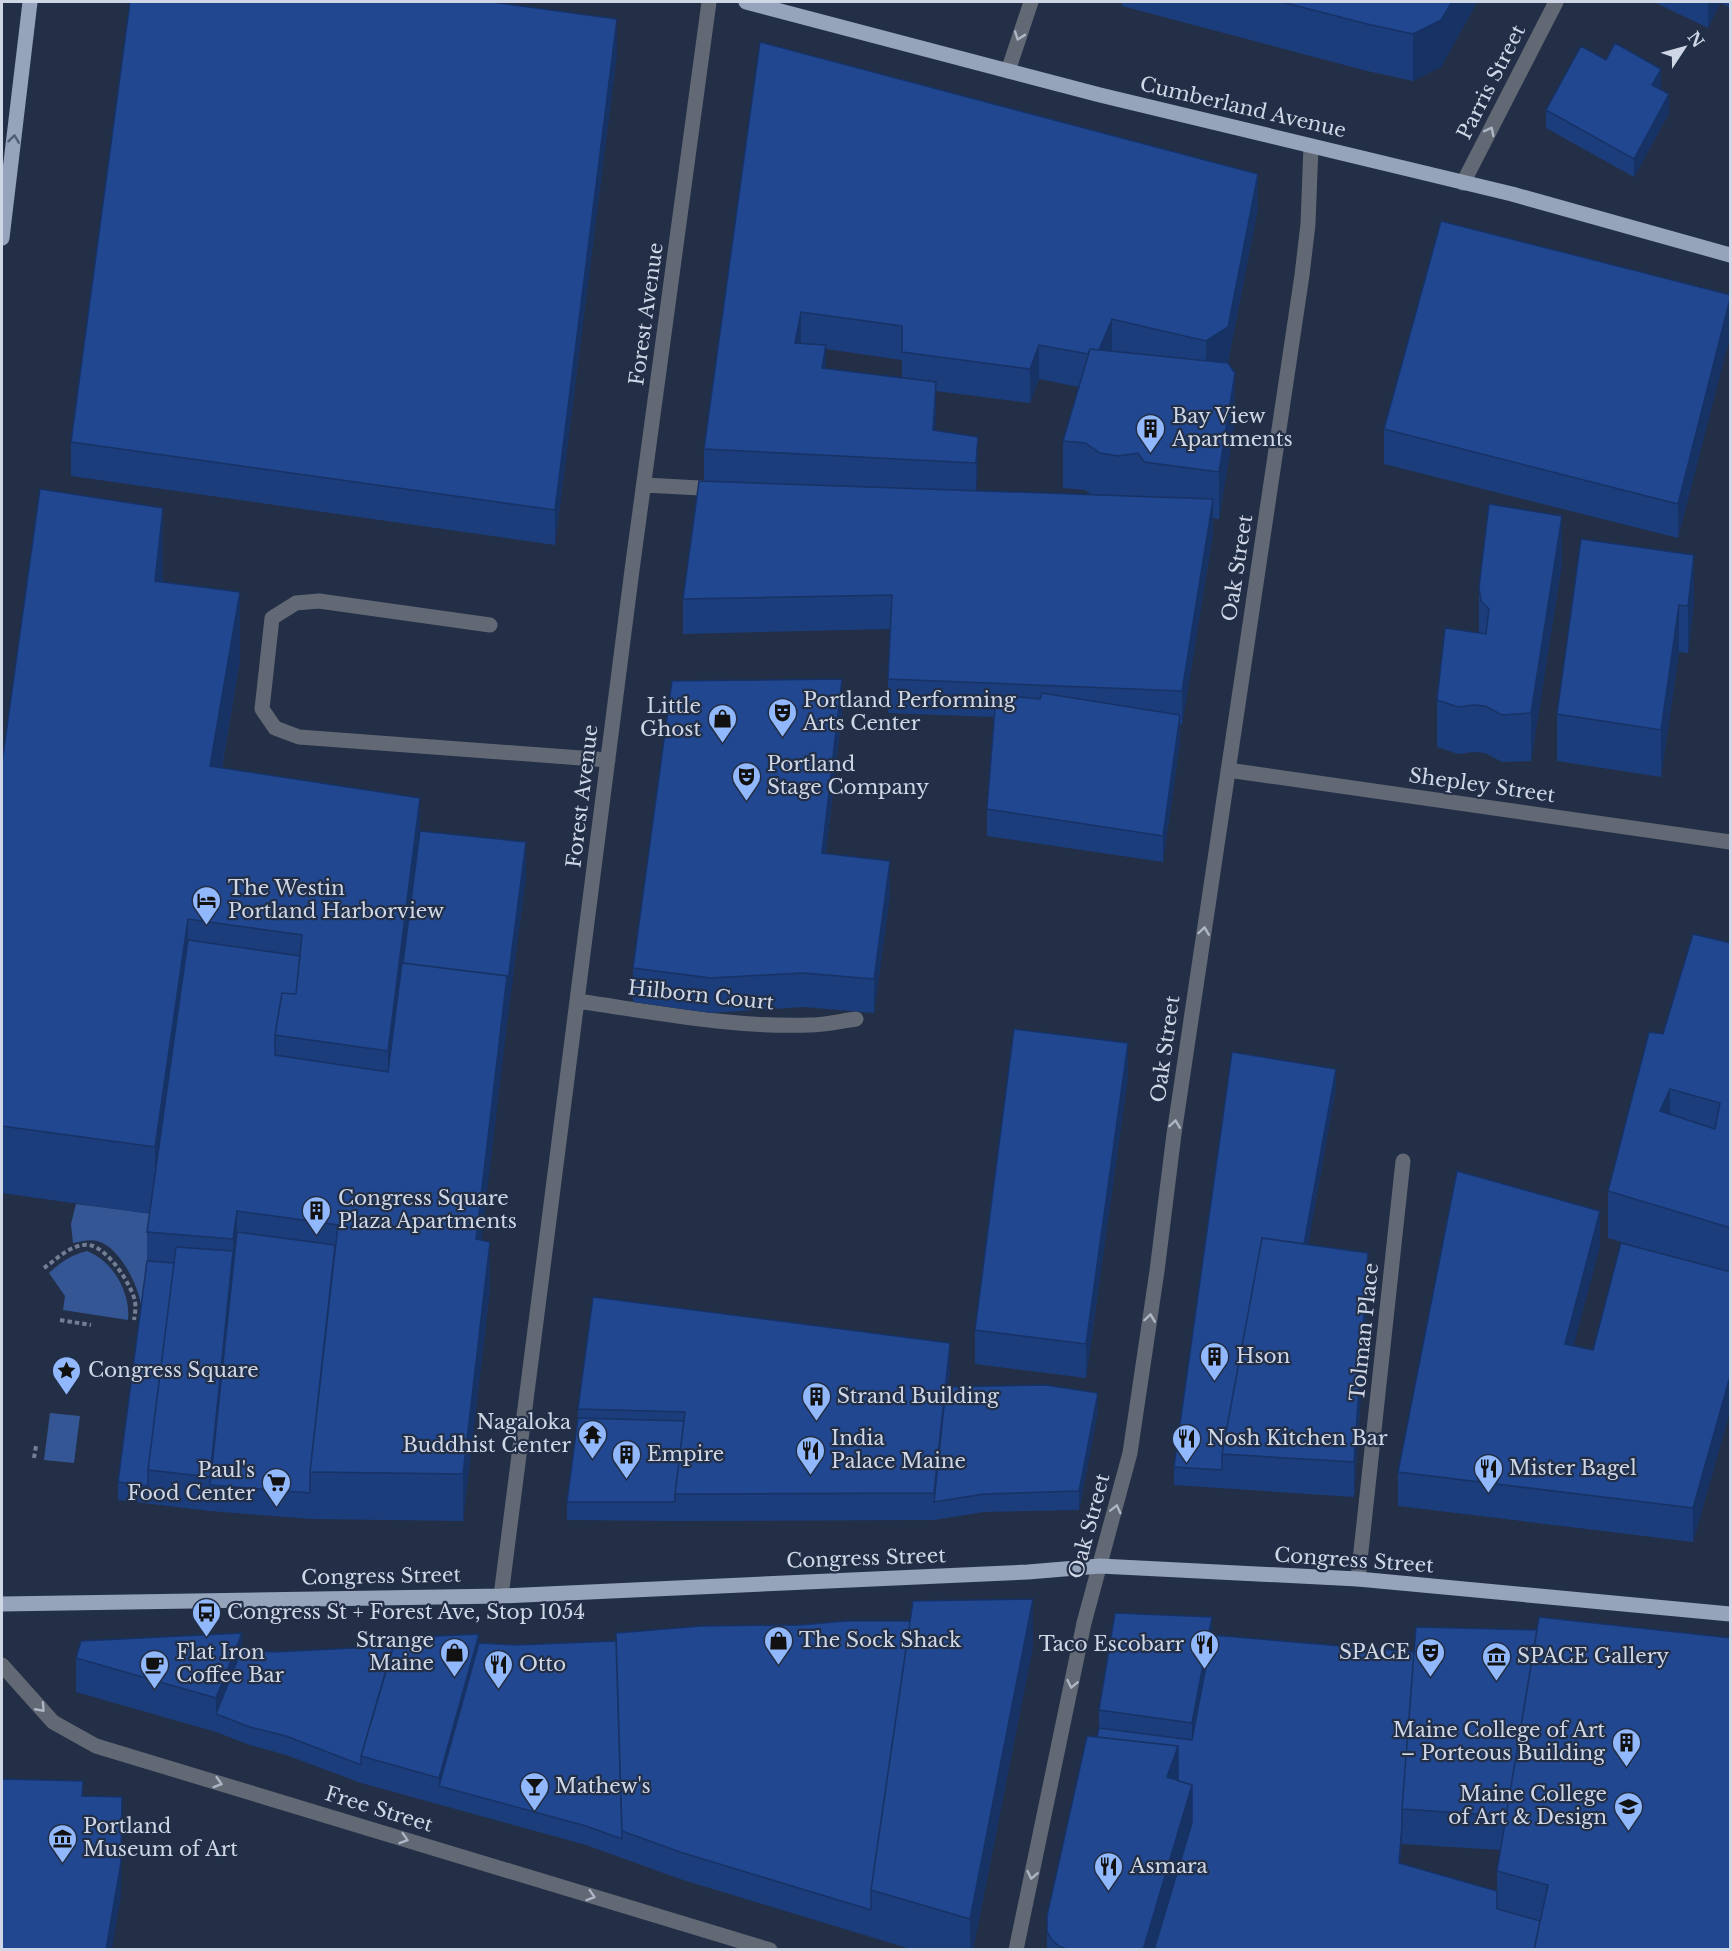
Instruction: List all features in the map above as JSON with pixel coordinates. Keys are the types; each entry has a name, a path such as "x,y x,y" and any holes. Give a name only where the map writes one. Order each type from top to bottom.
{"main road":[{"path":"2,238 30,2"},
{"name":"Cumberland Avenue","path":"746,2 1008,71 1512,194 1731,255"},
{"name":"Congress Street","path":"2,1604 501,1596 1028,1572 1100,1566 1358,1579 1731,1614"}],"street":[{"name":"Forest Avenue","path":"501,1596 608,760 709,2"},
{"path":"1008,71 1031,2"},
{"name":"Parris Street","path":"1463,183 1556,2"},
{"name":"Oak Street","path":"1016,1950 1084,1623 1130,1453 1174,1134 1302,275 1308,224 1311,146"},
{"path":"644,485 738,490"},
{"path":"490,626 319,601 296,603 272,618 262,709 275,728 299,737 608,760"},
{"name":"Shepley Street","path":"1228,770 1731,842"},
{"name":"Hilborn Court","path":"577,1001 724,1023 812,1025 856,1019"},
{"name":"Tolman Place","path":"1358,1579 1403,1161"},
{"name":"Free Street","path":"2,1665 53,1722 96,1746 770,1950"}],"path":[{"path":"44,1268 73,1247 89,1245 104,1252 128,1283 134,1299 134,1320"},
{"path":"60,1320 91,1325"},
{"path":"34,1458 36,1446"}],"shaded area":[{"path":"76,1204 155,1214 141,1306 132,1278 113,1250 97,1241 73,1243 71,1224"},
{"path":"87,1251 105,1262 118,1279 127,1299 128,1320 63,1310 65,1296 49,1273 66,1259"},
{"path":"50,1413 80,1416 74,1463 44,1460"}],"building":[{"path":"130,2 491,2 617,19 555,510 71,442"},
{"path":"1282,2 1452,2 1441,20 1413,34"},
{"path":"760,42 1258,174 1228,327 1206,341 1112,319 1099,350 1090,349 1088,354 1039,345 1030,369 902,352 902,326 801,312 795,343 826,345 822,368 936,382 933,430 978,437 976,463 704,449"},
{"path":"1615,43 1661,69 1652,85 1669,94 1634,159 1546,110 1581,46 1606,60"},
{"path":"1441,221 1731,295 1678,504 1384,429"},
{"path":"1090,349 1228,363 1235,373 1219,472 1144,462 1138,453 1118,456 1100,453 1085,443 1063,441"},
{"path":"699,481 1213,499 1182,691 888,679 892,595 683,599"},
{"name":"The Westin Portland Harborview","path":"40,489 163,508 155,581 240,592 210,766 420,798 388,1051 275,1035 282,993 296,994 302,935 188,919 155,1147 2,1126 2,763"},
{"path":"1489,504 1562,516 1531,713 1502,715 1485,706 1458,707 1437,700 1445,628 1486,634 1489,609 1481,601 1479,587"},
{"path":"1581,539 1694,555 1688,606 1679,605 1661,730 1557,714"},
{"name":"Portland Stage Company","path":"842,679 822,853 890,861 874,979 803,973 711,978 633,968 672,681"},
{"path":"1042,693 1180,715 1163,836 987,809 996,695 1040,699"},
{"path":"420,831 526,842 507,988 507,976 403,963"},
{"path":"1693,934 1731,943 1731,1228 1608,1191 1649,1032 1663,1034","holes":["1670,1089 1720,1103 1715,1129 1660,1111"]},
{"name":"Congress Square Plaza Apartments","path":"188,940 300,956 296,994 282,993 275,1035 275,1055 388,1072 402,963 507,976 476,1239 490,1242 463,1474 310,1472 338,1225 237,1211 233,1239 147,1232"},
{"path":"1014,1029 1128,1043 1086,1344 975,1330"},
{"path":"1232,1052 1336,1069 1304,1244 1262,1238 1222,1454 1222,1470 1174,1467"},
{"path":"1457,1171 1600,1211 1565,1344 1593,1350 1621,1243 1731,1272 1731,1373 1693,1508 1398,1472"},
{"path":"237,1232 335,1245 310,1472 310,1493 210,1485"},
{"path":"1262,1238 1368,1253 1354,1462 1222,1454"},
{"path":"176,1247 233,1251 210,1477 148,1470"},
{"path":"147,1261 174,1263 148,1470 148,1486 118,1482"},
{"name":"Strand Building","path":"593,1297 950,1343 934,1493 675,1494 685,1412 578,1409"},
{"path":"1046,1385 1098,1393 1079,1491 984,1494 934,1502 946,1387"},
{"name":"Empire","path":"578,1418 684,1421 675,1502 567,1502"},
{"path":"1033,1599 970,1919 871,1890 913,1601"},
{"path":"1115,1613 1212,1617 1192,1723 1099,1710"},
{"name":"Maine College of Art – Porteous Building","path":"1539,1617 1731,1638 1731,1950 1534,1950 1548,1885 1497,1871"},
{"path":"846,1621 910,1621 871,1890 871,1910 680,1852 622,1831 616,1633 702,1626 799,1625"},
{"path":"1416,1627 1537,1630 1506,1816 1402,1809"},
{"path":"242,1633 216,1698 76,1658 81,1641"},
{"path":"479,1634 439,1778 361,1756 396,1638"},
{"path":"1212,1635 1414,1652 1399,1863 1497,1891 1497,1909 1540,1921 1534,1950 1154,1950 1192,1823 1192,1785 1178,1781 1178,1746 1097,1737 1099,1728 1192,1740"},
{"path":"616,1641 622,1839 586,1826 439,1786 479,1643 516,1645"},
{"path":"393,1646 361,1756 361,1765 286,1736 250,1727 216,1714 242,1649 274,1652"},
{"path":"1087,1736 1178,1746 1167,1777 1192,1785 1143,1950 1069,1950 1052,1940 1047,1931 1047,1916"},
{"name":"Portland Museum of Art","path":"2,1779 83,1781 82,1796 122,1797 121,1862 106,1950 2,1950"}],"place":[{"name":"Bay View Apartments","path":"1151,454"},
{"name":"Portland Performing Arts Center","path":"782,738"},
{"name":"Little Ghost","path":"722,744"},
{"name":"Portland Stage Company","path":"746,802"},
{"name":"The Westin Portland Harborview","path":"207,926"},
{"name":"Congress Square Plaza Apartments","path":"317,1236"},
{"name":"Hson","path":"1215,1382"},
{"name":"Congress Square","path":"67,1396"},
{"name":"Strand Building","path":"816,1422"},
{"name":"Nagaloka Buddhist Center","path":"592,1460"},
{"name":"Nosh Kitchen Bar","path":"1186,1464"},
{"name":"India Palace Maine","path":"810,1476"},
{"name":"Empire","path":"626,1480"},
{"name":"Mister Bagel","path":"1488,1494"},
{"name":"Paul's Food Center","path":"276,1508"},
{"name":"Congress St + Forest Ave, Stop 1054","path":"206,1638"},
{"name":"The Sock Shack","path":"778,1666"},
{"name":"Taco Escobarr","path":"1205,1670"},
{"name":"Strange Maine","path":"455,1678"},
{"name":"SPACE","path":"1431,1678"},
{"name":"SPACE Gallery","path":"1496,1682"},
{"name":"Flat Iron Coffee Bar","path":"155,1690"},
{"name":"Otto","path":"498,1690"},
{"name":"Maine College of Art – Porteous Building","path":"1626,1768"},
{"name":"Mathew's","path":"534,1812"},
{"name":"Maine College of Art & Design","path":"1628,1832"},
{"name":"Portland Museum of Art","path":"62,1864"},
{"name":"Asmara","path":"1109,1892"}]}
